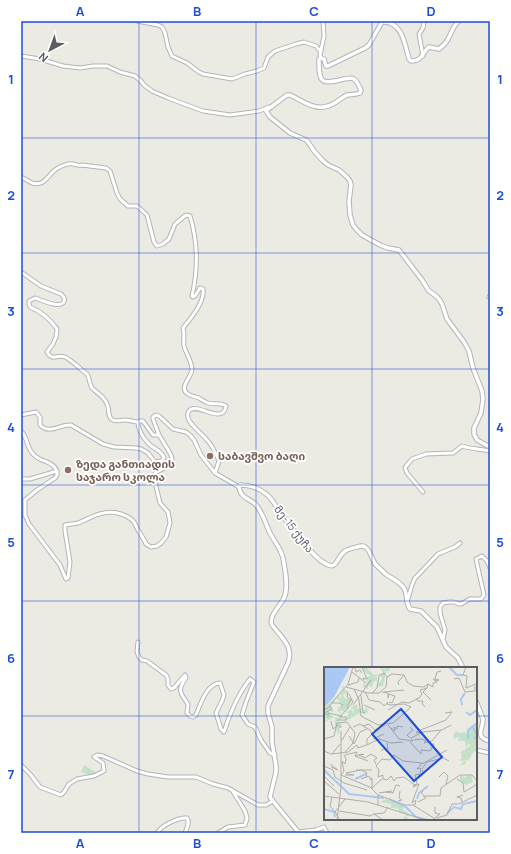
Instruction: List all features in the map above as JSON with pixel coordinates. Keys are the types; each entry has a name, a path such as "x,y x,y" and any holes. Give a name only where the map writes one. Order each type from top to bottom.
{"street":[{"path":"137,21 162,27 172,56 208,76 232,79 258,71 264,68 268,57 275,51 304,42 316,46 321,52"},
{"path":"323,21 324,36 320,55 321,58 319,59 319,74 322,82 332,82 352,78 361,90 360,93 356,95 348,95 328,106 322,107 313,106 287,95 266,111 270,118 290,133 306,140 314,151 328,165 339,170 347,177 351,186 349,201 350,215 353,225 362,234 380,245 399,250 429,291 439,299 447,319 464,342 482,392 483,399 481,413 474,428 474,434 477,440 490,447"},
{"path":"321,58 324,59 326,66 328,66 366,48 380,24 384,21 393,24 400,31 409,59 411,61 415,61 423,56 426,49 429,47 439,49 448,39 451,31 459,21"},
{"path":"423,56 419,34 423,28 424,21"},
{"path":"21,56 63,66 80,68 106,66 135,76 152,91 203,111 230,115 259,111 271,107"},
{"path":"21,177 33,183 39,184 58,168 71,164 106,168 110,171 120,199 128,206 137,206 147,215 154,242 157,246 163,244 169,239 176,224 184,216 190,216 196,248 196,272 192,296 195,296 200,288 204,291 203,298 198,308 183,328 184,344 192,368 191,375 184,385 184,388 185,392 188,394 208,403 223,404 226,406 224,411 220,413 210,414 196,408 192,408 187,415 190,423 208,440 213,448 219,462 215,473"},
{"path":"21,272 35,283 62,294 64,297 63,303 60,305 35,298 30,301 29,304 30,307 38,310 46,316 57,329 53,344 47,352 50,356 55,358 61,356 67,358 87,374 92,388 103,397 107,403 109,417 112,420 143,421 153,435 159,435"},
{"path":"21,415 36,412 40,417 40,425 47,429 53,430 61,426 71,425 103,444 114,447 141,449 148,453 155,462 161,461 164,458 162,454 150,445 143,437 138,422"},
{"path":"21,431 24,433 31,452 37,458 55,466 57,471 55,478 25,500 25,515 32,529 60,565 66,579 68,578 70,562 65,525 75,524 104,513 114,512 123,515 134,522 146,544 151,547 157,546 166,537 170,523 168,512 160,503 154,478 155,473 172,462 172,458 159,435 153,419 156,415 173,429 186,432 191,436 201,455 215,473 238,487 239,491 245,498 256,504 264,515 269,531 282,553 286,592 271,622 289,646 290,652 288,663 268,706 276,772 270,797 299,832 316,830 324,827 327,833"},
{"path":"423,492 407,473 405,468 412,459 426,454 452,453 462,446 490,451"},
{"path":"21,479 57,471"},
{"name":"მე-15 ქუჩა","path":"238,487 240,485 247,485 267,494 313,554 330,566 336,564 344,552 348,549 361,546 366,547 369,550 374,563 384,573 403,587 407,603"},
{"path":"460,543 455,547 438,554 415,578 407,603 410,608 421,611 437,627 442,641 458,658 462,667"},
{"path":"442,641 445,630 440,613 440,607 443,603 454,602 461,604 470,599 481,599 484,595 476,559 482,556 487,561 490,568"},
{"path":"138,642 137,652 139,657 166,675 168,685 171,689 174,688 185,675 186,678 180,689 181,694 188,704 187,714 190,716 193,717 196,715 203,698 211,687 216,683 220,683 224,695 216,713 221,729 224,732 232,711 245,686 250,679 254,682 242,715 248,724 255,727 270,754 275,755"},
{"path":"477,704 483,719 480,732 481,736 484,740 490,741"},
{"path":"477,750 490,753"},
{"path":"21,765 40,787 61,795 69,784 77,779 94,776 104,771 103,763 94,757 97,755 148,774 196,777 232,790 258,805 266,805 273,801"},
{"path":"218,833 228,827 245,825 247,818 245,811 232,790"},
{"path":"157,833 159,830 175,820 183,817 187,818 189,821 185,833"}],"green space":[{"path":"84,765 97,773 89,775 81,772"}],"place":[{"name":"საბავშვო ბაღი","path":"210,456"},
{"name":"ზედა განთიადის საჯარო სკოლა","path":"68,470"}]}
